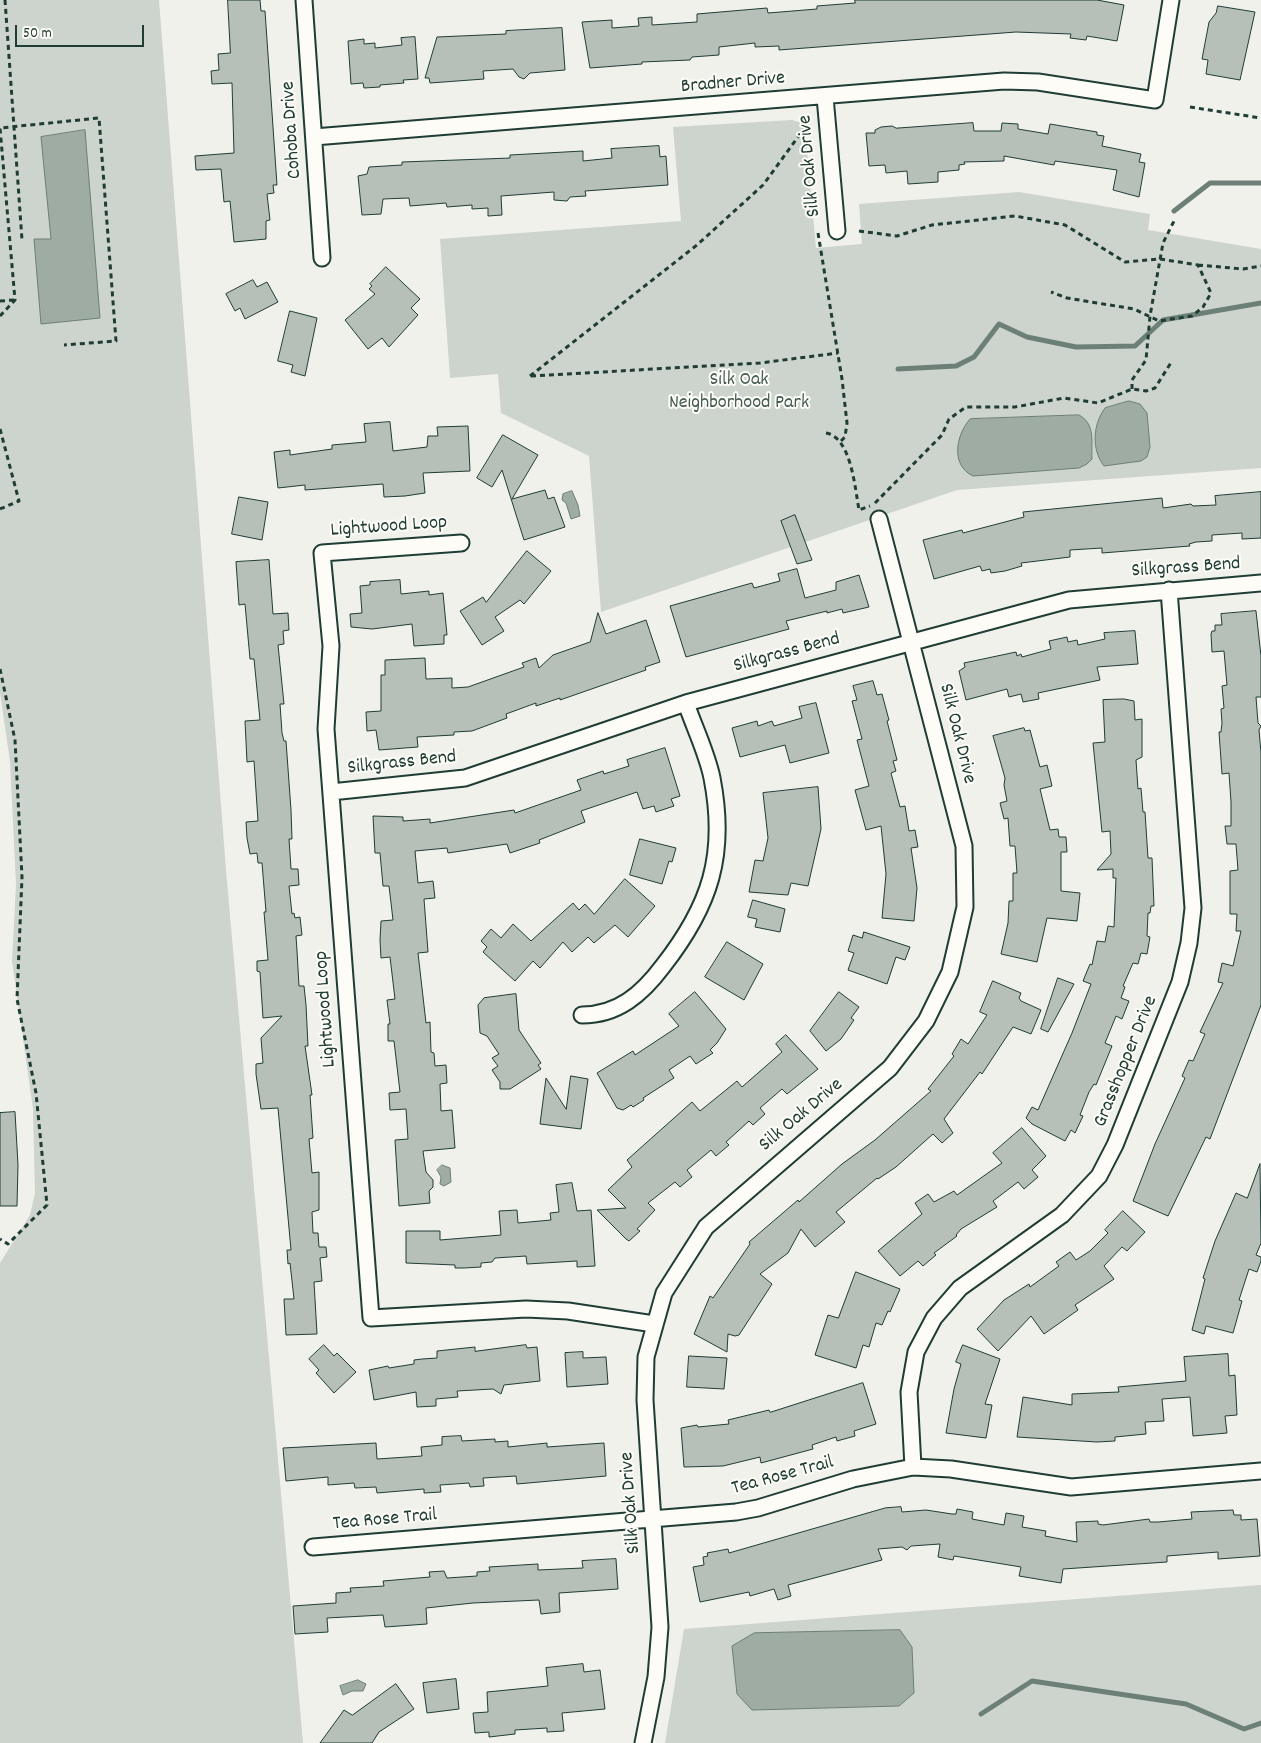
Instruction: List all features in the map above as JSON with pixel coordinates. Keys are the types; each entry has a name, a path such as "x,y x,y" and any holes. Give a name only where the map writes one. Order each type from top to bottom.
{"street":[{"name":"Cohoba Drive","path":"304,0 322,258"},
{"name":"Bradner Drive","path":"314,137 1021,81 1155,100 1171,0"},
{"name":"Silk Oak Drive","path":"825,97 837,231"},
{"name":"Silk Oak Drive","path":"644,1743 656,1677 660,1627 645,1400 646,1357 664,1293 706,1227 890,1068 926,1021 950,972 965,908 964,846 879,519"},
{"name":"Lightwood Loop","path":"461,543 322,552 331,646 326,729 371,1318 526,1309 568,1311 654,1324"},
{"name":"Silkgrass Bend","path":"331,792 465,778 686,703 1069,600 1168,590 1261,584"},
{"name":"Grasshopper Drive","path":"913,1466 909,1392 916,1352 934,1318 960,1288 1062,1216 1098,1176 1115,1145 1180,982 1189,943 1193,908 1168,590"},
{"path":"582,1015 611,1012 625,1004 644,988 682,943 699,914 710,888 718,843 712,778 686,703"},
{"name":"Tea Rose Trail","path":"313,1547 654,1519 758,1508 853,1479 913,1466 951,1469 1071,1487 1261,1471"}],"path":[{"path":"5,0 22,240"},
{"path":"1190,107 1261,118"},
{"path":"0,316 14,300 0,128 99,118 116,341 64,345"},
{"path":"808,122 763,186 697,245 530,376 750,363 838,353"},
{"path":"859,231 897,236 932,225 1015,216 1065,225 1124,262 1160,259 1243,269 1261,266"},
{"path":"1132,389 1132,380 1146,360 1150,316 1163,243 1175,219"},
{"path":"818,233 838,353 847,423 845,437 841,441"},
{"path":"1051,292 1067,298 1134,309 1159,321 1192,316 1203,307 1211,293 1198,265"},
{"path":"0,301 14,300"},
{"path":"826,433 834,434 841,441 847,454 860,510 875,503 942,435 949,419 966,407 1015,407 1064,398 1098,403 1132,389 1146,391 1155,388 1172,361"},
{"path":"0,429 19,501 0,509"},
{"path":"0,669 15,740 22,867 17,999 36,1093 48,1205 8,1244 0,1239"}],"green space":[{"path":"0,0 159,0 226,870 303,1743 0,1743 0,1263 30,1215 35,1193 33,1109 12,961 16,884 10,761 0,693"},
{"name":"Silk Oak Neighborhood Park","path":"792,120 802,123 805,128 816,248 862,244 859,204 1019,192 1150,214 1148,230 1261,249 1261,468 957,490 601,612 589,456 501,413 498,374 450,378 440,239 681,221 673,127"},
{"path":"1261,1585 1261,1743 665,1743 684,1629"}],"shaded area":[{"path":"85,130 100,318 41,324 34,239 51,239 41,137"},
{"path":"1129,401 1140,404 1147,413 1150,447 1147,457 1141,461 1104,466 1095,444 1098,421 1105,408"},
{"path":"1079,415 1088,423 1092,434 1092,459 1079,468 973,476 961,465 958,457 959,441 961,433 970,419"},
{"path":"572,491 580,516 571,519 566,503 562,500 563,494"},
{"path":"442,1165 450,1168 451,1182 444,1186 440,1184 441,1177 437,1170"},
{"path":"900,1630 912,1647 914,1693 899,1706 752,1710 737,1694 732,1646 754,1633"},
{"path":"358,1680 366,1684 363,1691 352,1691 343,1695 340,1686"}],"building":[{"path":"228,0 260,0 261,11 265,11 277,185 273,185 274,193 267,194 270,220 266,221 266,239 234,242 230,201 224,202 221,169 196,170 195,156 234,153 232,83 212,84 211,71 219,70 218,54 230,53"},
{"path":"855,0 1097,0 1124,5 1117,41 1087,36 1086,40 1070,38 1071,34 1016,32 779,50 779,46 755,47 755,43 719,47 719,55 692,57 690,60 642,62 642,64 590,68 582,22 612,20 612,28 639,26 638,18 652,17 652,25 697,22 697,14 767,8 768,13 817,9 817,6 855,3"},
{"path":"1218,6 1255,12 1240,80 1206,74 1208,60 1202,59 1209,22 1216,13"},
{"path":"562,28 565,70 530,73 524,79 519,77 513,69 483,71 484,79 430,83 429,78 425,78 437,37 506,34 506,31"},
{"path":"415,37 418,79 403,80 404,83 380,85 380,87 364,88 363,83 351,84 348,41 364,39 364,44 375,43 375,48 402,45 401,38"},
{"path":"973,123 974,131 1001,131 1002,123 1018,124 1018,129 1048,134 1050,124 1097,132 1097,135 1104,136 1102,146 1141,154 1139,162 1145,163 1139,197 1113,190 1117,170 1055,161 1054,165 1004,156 1004,161 964,162 965,164 959,165 959,170 938,172 938,182 908,184 907,171 886,173 885,165 869,166 866,133 875,133 875,130 881,127 892,126 896,128"},
{"path":"659,146 660,157 666,156 668,185 585,191 586,196 570,197 567,201 554,200 554,192 501,196 502,215 488,216 488,208 472,209 472,205 447,207 446,203 410,206 409,198 383,199 381,214 362,215 358,176 367,174 369,167 402,165 402,162 510,158 510,155 583,151 583,161 612,158 611,149"},
{"path":"386,267 420,299 411,308 418,315 389,347 382,338 368,349 345,320 375,294 369,289 372,286 370,284"},
{"path":"253,280 257,287 267,282 278,302 245,319 240,308 235,311 226,294"},
{"path":"290,311 317,318 305,376 291,372 293,365 278,361"},
{"path":"390,422 393,451 427,447 428,436 438,436 437,427 468,426 470,471 423,473 425,493 405,496 384,497 383,484 305,490 305,485 278,488 274,452 290,450 290,455 332,449 332,445 366,442 364,424"},
{"path":"503,435 538,455 512,499 545,490 548,499 554,497 565,527 524,540 502,470 492,487 477,478"},
{"path":"1261,492 1261,538 1242,539 1242,533 1212,535 1212,541 1196,542 1189,544 1190,546 1102,553 1102,548 1070,550 1070,557 1021,563 1022,566 1005,571 991,573 990,569 982,571 980,566 934,579 923,540 962,530 963,533 1024,517 1023,512 1162,498 1163,508 1191,504 1193,506 1216,505 1215,496"},
{"path":"239,497 268,502 262,540 232,534"},
{"path":"795,515 812,560 797,564 781,521"},
{"path":"527,551 551,571 524,604 520,600 495,617 504,631 482,645 460,611 483,597 486,602"},
{"path":"269,560 273,614 288,613 289,630 283,631 284,644 278,645 284,704 280,704 282,733 284,741 286,741 291,810 292,839 289,839 291,869 298,869 299,885 289,886 292,914 294,913 295,918 300,917 302,935 296,936 299,986 304,986 306,1005 308,1046 305,1046 312,1095 310,1095 313,1138 309,1139 312,1173 319,1172 319,1210 312,1212 313,1233 318,1233 319,1247 326,1247 327,1257 320,1258 322,1281 314,1282 317,1334 286,1335 284,1299 294,1299 290,1263 288,1264 287,1250 291,1250 278,1108 261,1109 256,1074 256,1064 263,1063 261,1038 282,1016 263,1018 260,972 257,971 257,961 268,960 264,912 266,912 262,863 258,863 257,853 250,854 247,838 246,822 258,821 254,761 247,762 245,721 260,720 254,659 250,659 245,604 239,605 236,562"},
{"path":"797,569 805,598 836,590 836,582 859,575 869,607 843,613 842,609 827,613 827,611 786,621 789,629 686,657 670,606 752,583 754,588 780,581 778,574"},
{"path":"400,580 401,594 429,591 429,595 443,593 447,635 444,635 444,644 414,646 412,624 372,629 351,627 350,614 362,613 360,586 370,585 370,582"},
{"path":"1256,611 1261,656 1261,697 1256,697 1258,723 1261,726 1259,730 1261,753 1261,1005 1210,1139 1206,1137 1168,1216 1133,1201 1155,1144 1185,1078 1182,1076 1189,1060 1193,1061 1205,1034 1200,1032 1223,983 1218,982 1222,963 1233,966 1241,931 1236,931 1237,914 1230,914 1230,871 1238,870 1236,844 1227,844 1225,826 1231,826 1231,802 1229,773 1222,774 1219,732 1221,732 1222,723 1221,709 1224,708 1222,686 1227,685 1224,651 1212,652 1211,634 1212,631 1215,631 1215,625 1222,625 1221,614"},
{"path":"598,613 606,634 646,620 660,662 645,667 646,670 560,700 560,698 536,706 536,703 506,714 507,718 472,731 454,732 454,735 417,737 418,747 379,750 376,730 367,731 366,712 381,711 381,675 385,675 385,660 425,658 426,679 452,678 452,688 468,687 524,667 522,663 536,658 539,668 553,655 590,642"},
{"path":"1135,631 1138,664 1097,667 1100,680 1038,693 1039,699 1023,702 1021,694 1009,697 1007,689 966,700 959,671 965,667 964,663 1016,652 1017,656 1021,654 1022,657 1051,649 1049,641 1067,637 1068,642 1077,640 1078,645 1105,639 1104,633"},
{"path":"873,681 877,695 882,694 889,720 887,721 897,760 893,761 896,771 891,773 900,807 905,806 909,831 915,830 918,847 911,848 917,888 914,921 882,918 886,874 881,826 866,830 855,790 869,786 857,740 862,739 852,701 857,700 853,686"},
{"path":"1124,699 1134,701 1135,720 1142,719 1142,757 1136,760 1138,789 1141,788 1143,812 1145,812 1148,858 1152,858 1154,906 1151,906 1150,913 1148,913 1147,936 1150,937 1147,954 1141,953 1138,964 1133,963 1123,986 1125,987 1121,998 1129,1001 1122,1019 1116,1016 1105,1043 1112,1046 1096,1085 1094,1084 1089,1092 1080,1115 1083,1116 1075,1133 1071,1130 1065,1141 1032,1124 1026,1118 1032,1107 1038,1110 1072,1033 1091,984 1083,981 1090,964 1092,965 1097,941 1105,942 1108,926 1114,927 1116,878 1113,878 1113,869 1097,870 1111,854 1110,831 1102,832 1093,743 1105,742 1103,700"},
{"path":"816,703 829,753 790,763 785,745 740,757 732,728 757,721 758,726 772,721 774,726 802,718 799,707"},
{"path":"1024,728 1025,731 1030,730 1040,767 1047,765 1052,786 1040,789 1050,830 1058,829 1059,837 1066,837 1067,852 1061,852 1061,891 1080,893 1077,921 1047,918 1037,962 1001,954 1008,923 1009,901 1013,901 1013,873 1017,873 1015,846 1010,846 1008,818 1004,819 1000,803 1007,801 1004,785 1005,778 993,736"},
{"path":"665,748 680,796 671,799 674,806 656,812 654,806 643,809 637,792 581,811 585,822 539,840 540,843 510,853 507,844 448,853 447,848 415,851 418,883 433,881 435,898 424,899 428,952 418,953 426,1023 430,1022 431,1052 434,1053 435,1066 446,1065 447,1083 440,1084 441,1111 452,1110 455,1148 423,1151 426,1172 433,1180 433,1187 429,1191 430,1203 399,1206 395,1140 408,1139 406,1109 390,1110 389,1093 400,1092 394,1041 388,1041 388,1024 390,1024 387,1000 395,999 390,957 381,958 380,940 381,921 393,920 389,886 383,886 380,853 375,853 373,816 403,817 403,821 430,819 430,823 514,810 515,813 581,790 577,780 603,771 604,774 629,766 627,760"},
{"path":"818,787 821,829 808,886 791,883 788,895 749,892 755,860 763,861 768,838 763,793"},
{"path":"640,839 676,848 672,862 669,861 662,884 630,875"},
{"path":"625,879 655,906 628,937 615,925 594,943 588,937 572,952 563,942 540,968 533,961 515,981 483,952 487,947 481,941 491,929 501,938 513,924 531,941 573,903 579,910 585,904 594,914"},
{"path":"753,900 785,909 780,932 755,927 757,919 748,917"},
{"path":"864,932 910,947 905,960 896,957 887,984 848,970 854,953 848,951 853,935 862,938"},
{"path":"727,942 763,964 744,1000 705,977"},
{"path":"1058,978 1074,984 1048,1032 1041,1029"},
{"path":"993,981 1021,993 1019,998 1021,1001 1041,1010 1031,1034 1013,1027 982,1074 980,1072 944,1119 953,1133 942,1143 933,1134 896,1167 877,1178 836,1212 845,1222 815,1247 801,1229 788,1253 760,1274 772,1284 739,1335 728,1334 727,1352 694,1334 710,1296 713,1298 750,1244 749,1242 842,1164 875,1140 931,1091 928,1089 954,1056 952,1054 961,1039 968,1044 987,1015 980,1012"},
{"path":"695,992 726,1029 710,1050 713,1053 696,1064 690,1056 669,1070 674,1078 643,1098 644,1100 633,1107 631,1105 623,1110 617,1108 597,1073 633,1051 635,1055 679,1026 669,1014"},
{"path":"839,992 859,1007 851,1018 854,1020 841,1039 826,1051 810,1031"},
{"path":"516,994 519,1030 541,1063 538,1065 541,1069 510,1089 500,1089 500,1082 492,1070 498,1066 492,1058 499,1054 487,1036 480,1033 478,1005 484,998"},
{"path":"786,1035 818,1069 787,1094 782,1089 760,1108 765,1114 753,1125 749,1121 726,1142 729,1145 716,1156 711,1150 687,1170 692,1177 680,1187 675,1182 648,1203 655,1210 637,1229 640,1231 629,1241 626,1239 597,1210 626,1208 608,1190 632,1167 627,1160 692,1102 700,1111 737,1081 742,1087 782,1052 776,1044"},
{"path":"571,1076 588,1079 581,1129 540,1124 546,1078 566,1109"},
{"path":"15,1112 18,1165 17,1206 0,1206 0,1113"},
{"path":"1022,1128 1046,1156 1032,1170 1038,1177 1024,1189 1018,1182 993,1201 997,1207 961,1229 957,1236 934,1253 936,1255 923,1266 918,1261 900,1276 878,1251 922,1214 915,1203 928,1194 934,1202 954,1191 957,1195 1002,1163 993,1153"},
{"path":"1260,1164 1261,1243 1256,1255 1261,1257 1261,1261 1257,1272 1249,1269 1239,1300 1242,1301 1233,1333 1206,1326 1204,1334 1192,1330 1205,1279 1203,1278 1215,1241 1236,1193 1247,1198"},
{"path":"572,1183 577,1211 591,1210 595,1266 577,1267 577,1261 527,1264 526,1256 495,1258 492,1262 481,1263 481,1267 464,1268 455,1268 455,1265 406,1263 406,1231 440,1231 440,1240 501,1235 499,1211 517,1210 518,1223 551,1220 550,1213 559,1212 556,1185"},
{"path":"1123,1211 1145,1232 1127,1251 1122,1247 1104,1266 1114,1279 1075,1305 1078,1310 1044,1334 1031,1316 998,1351 977,1329 1004,1300 1029,1284 1030,1287 1059,1266 1056,1262 1070,1252 1076,1260 1090,1251 1108,1233 1105,1230"},
{"path":"856,1272 900,1289 882,1325 876,1323 869,1347 863,1345 856,1368 815,1355 828,1315 838,1318"},
{"path":"324,1345 334,1356 337,1353 356,1372 334,1393 316,1373 319,1370 309,1359"},
{"path":"526,1345 527,1348 537,1347 540,1381 504,1385 501,1394 493,1389 457,1391 458,1397 436,1399 436,1406 417,1407 416,1392 374,1400 369,1370 414,1364 414,1360 437,1358 437,1351 475,1347 475,1351"},
{"path":"963,1345 1000,1359 985,1404 992,1405 986,1438 946,1433 954,1389 961,1364 956,1362"},
{"path":"583,1352 583,1358 606,1357 608,1384 567,1387 565,1353"},
{"path":"1228,1354 1229,1376 1235,1375 1237,1415 1225,1416 1227,1433 1193,1436 1190,1397 1162,1399 1164,1421 1145,1422 1146,1434 1115,1437 1115,1441 1097,1442 1017,1437 1023,1397 1072,1405 1072,1394 1119,1392 1118,1387 1186,1381 1184,1357"},
{"path":"689,1356 727,1358 724,1389 687,1387"},
{"path":"863,1383 876,1424 854,1431 855,1436 837,1441 836,1437 812,1445 813,1449 761,1463 760,1457 723,1466 684,1467 681,1428 697,1425 698,1427 729,1424 728,1420 769,1410 770,1412"},
{"path":"461,1436 462,1441 495,1439 495,1442 508,1441 508,1447 547,1443 547,1447 604,1443 606,1476 517,1484 516,1476 483,1478 484,1486 470,1487 469,1483 440,1485 441,1492 424,1493 424,1489 377,1493 376,1487 355,1488 354,1483 328,1485 328,1477 286,1481 283,1448 376,1443 377,1459 422,1456 421,1447 442,1445 442,1437"},
{"path":"901,1507 902,1512 926,1510 952,1514 956,1514 957,1509 973,1512 972,1519 1004,1525 1006,1513 1024,1516 1022,1527 1046,1531 1045,1536 1077,1542 1076,1522 1098,1521 1098,1524 1103,1525 1149,1519 1150,1522 1158,1522 1192,1519 1191,1512 1233,1510 1234,1515 1241,1515 1241,1520 1257,1519 1260,1556 1218,1559 1218,1552 1167,1556 1167,1562 1063,1569 1061,1583 1019,1576 1021,1567 954,1556 953,1560 938,1557 940,1544 911,1546 907,1550 902,1547 878,1549 882,1560 788,1585 791,1596 778,1600 774,1589 750,1596 749,1592 700,1602 693,1567 704,1565 703,1557 708,1556 707,1553 728,1549 729,1553 885,1508"},
{"path":"616,1559 618,1589 559,1593 560,1612 541,1614 539,1600 473,1603 426,1608 427,1624 385,1627 383,1615 327,1618 328,1632 295,1634 293,1606 336,1603 336,1593 351,1592 350,1588 384,1586 383,1581 430,1577 429,1572 444,1571 447,1578 477,1576 477,1572 490,1571 489,1567 538,1564 538,1570 583,1568 582,1561"},
{"path":"583,1664 584,1672 600,1670 605,1709 562,1713 564,1731 547,1732 547,1728 515,1730 515,1734 489,1737 489,1732 475,1733 473,1713 488,1712 487,1692 548,1686 546,1668"},
{"path":"456,1679 459,1709 427,1713 423,1683"},
{"path":"396,1684 414,1709 379,1732 372,1743 320,1743 344,1710 352,1715"}],"waterway":[{"path":"1174,211 1210,183 1261,183"},
{"path":"898,369 956,366 974,357 999,324 1027,337 1076,347 1135,346 1163,320 1261,303"},
{"path":"981,1714 1032,1681 1186,1704 1244,1729 1261,1723"}]}
